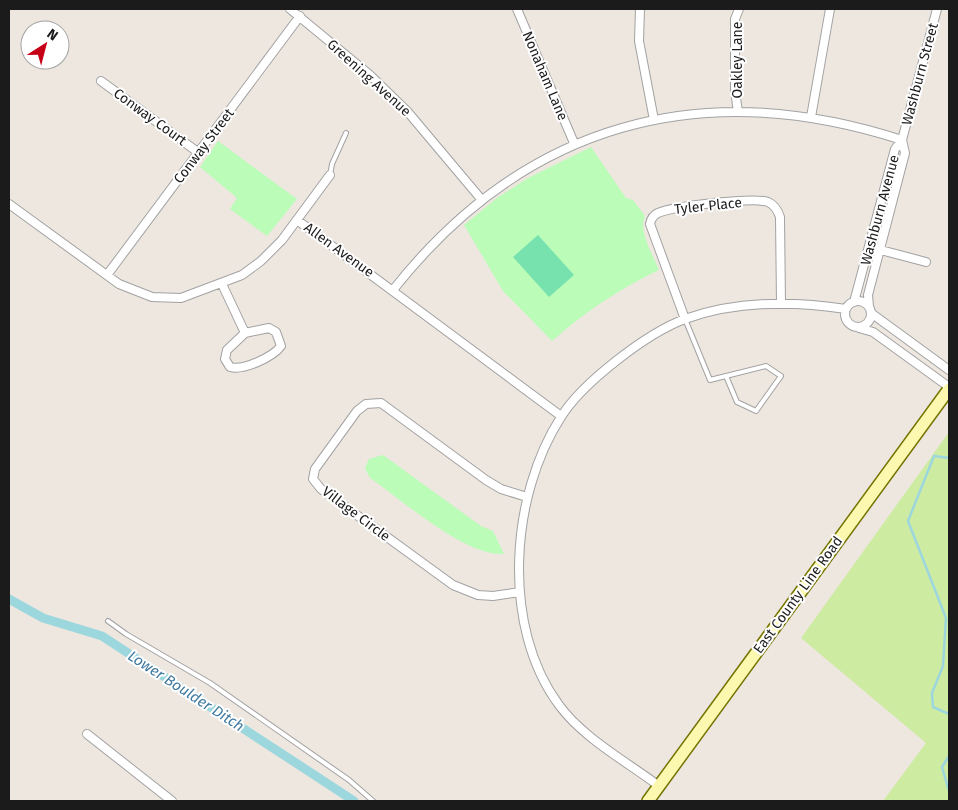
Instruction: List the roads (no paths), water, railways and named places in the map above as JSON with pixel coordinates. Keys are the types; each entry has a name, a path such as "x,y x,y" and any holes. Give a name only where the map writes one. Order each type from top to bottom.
{"main road":[{"name":"East County Line Road","path":"648,801 949,388"}],"street":[{"name":"Greening Avenue","path":"290,9 370,75 406,111 481,199"},
{"name":"Nonaham Lane","path":"517,9 574,144"},
{"path":"640,9 639,41 654,120"},
{"name":"Oakley Lane","path":"738,112 735,92 735,19 739,9"},
{"path":"811,117 830,9"},
{"name":"Washburn Street","path":"902,140 937,9"},
{"name":"Conway Street","path":"108,275 300,16"},
{"name":"Conway Court","path":"101,81 199,153"},
{"path":"393,290 447,229 481,199 512,178 574,144 608,132 654,120 702,113 738,112 811,117 868,129 902,140"},
{"name":"Washburn Avenue","path":"854,302 895,150 902,140"},
{"name":"Washburn Avenue","path":"870,310 868,295 905,153 902,140"},
{"path":"297,220 330,175"},
{"name":"Tyler Place","path":"684,320 650,224 656,213 683,207 723,202 767,202 774,205 780,217 780,304"},
{"name":"Allen Avenue","path":"9,204 134,292 152,297 180,298 242,275 261,261 282,240 297,220 561,416"},
{"path":"870,248 926,262"},
{"path":"222,284 245,333"},
{"path":"949,370 862,302 854,302 846,310 847,322 873,332 949,388"},
{"path":"659,786 581,728 559,705 541,674 529,639 520,592 518,563 521,531 528,497 547,442 561,416 594,380 625,354 684,320 726,310 780,304 802,304 846,310"},
{"path":"859,328 867,325 870,310"},
{"path":"269,328 276,332 281,346 276,352 240,369 230,367 225,359 227,350 245,333 269,328"},
{"name":"Village Circle","path":"520,592 493,596 478,595 453,585 321,490 313,479 315,469 357,411 366,404 381,403 486,480 501,488 528,497"},
{"path":"87,734 172,801"}],"lane":[{"path":"330,175 332,164 346,133"},
{"path":"684,320 710,380 726,376 766,366 781,376 756,411 737,402 726,376"},
{"path":"108,621 126,634 210,683 349,780 372,801"}],"waterway":[{"path":"949,458 934,456 908,521 946,618 943,666 932,693 933,707 949,714"},
{"name":"Lower Boulder Ditch","path":"9,599 43,618 102,636 354,801"},
{"path":"949,756 942,767 949,791"}]}
